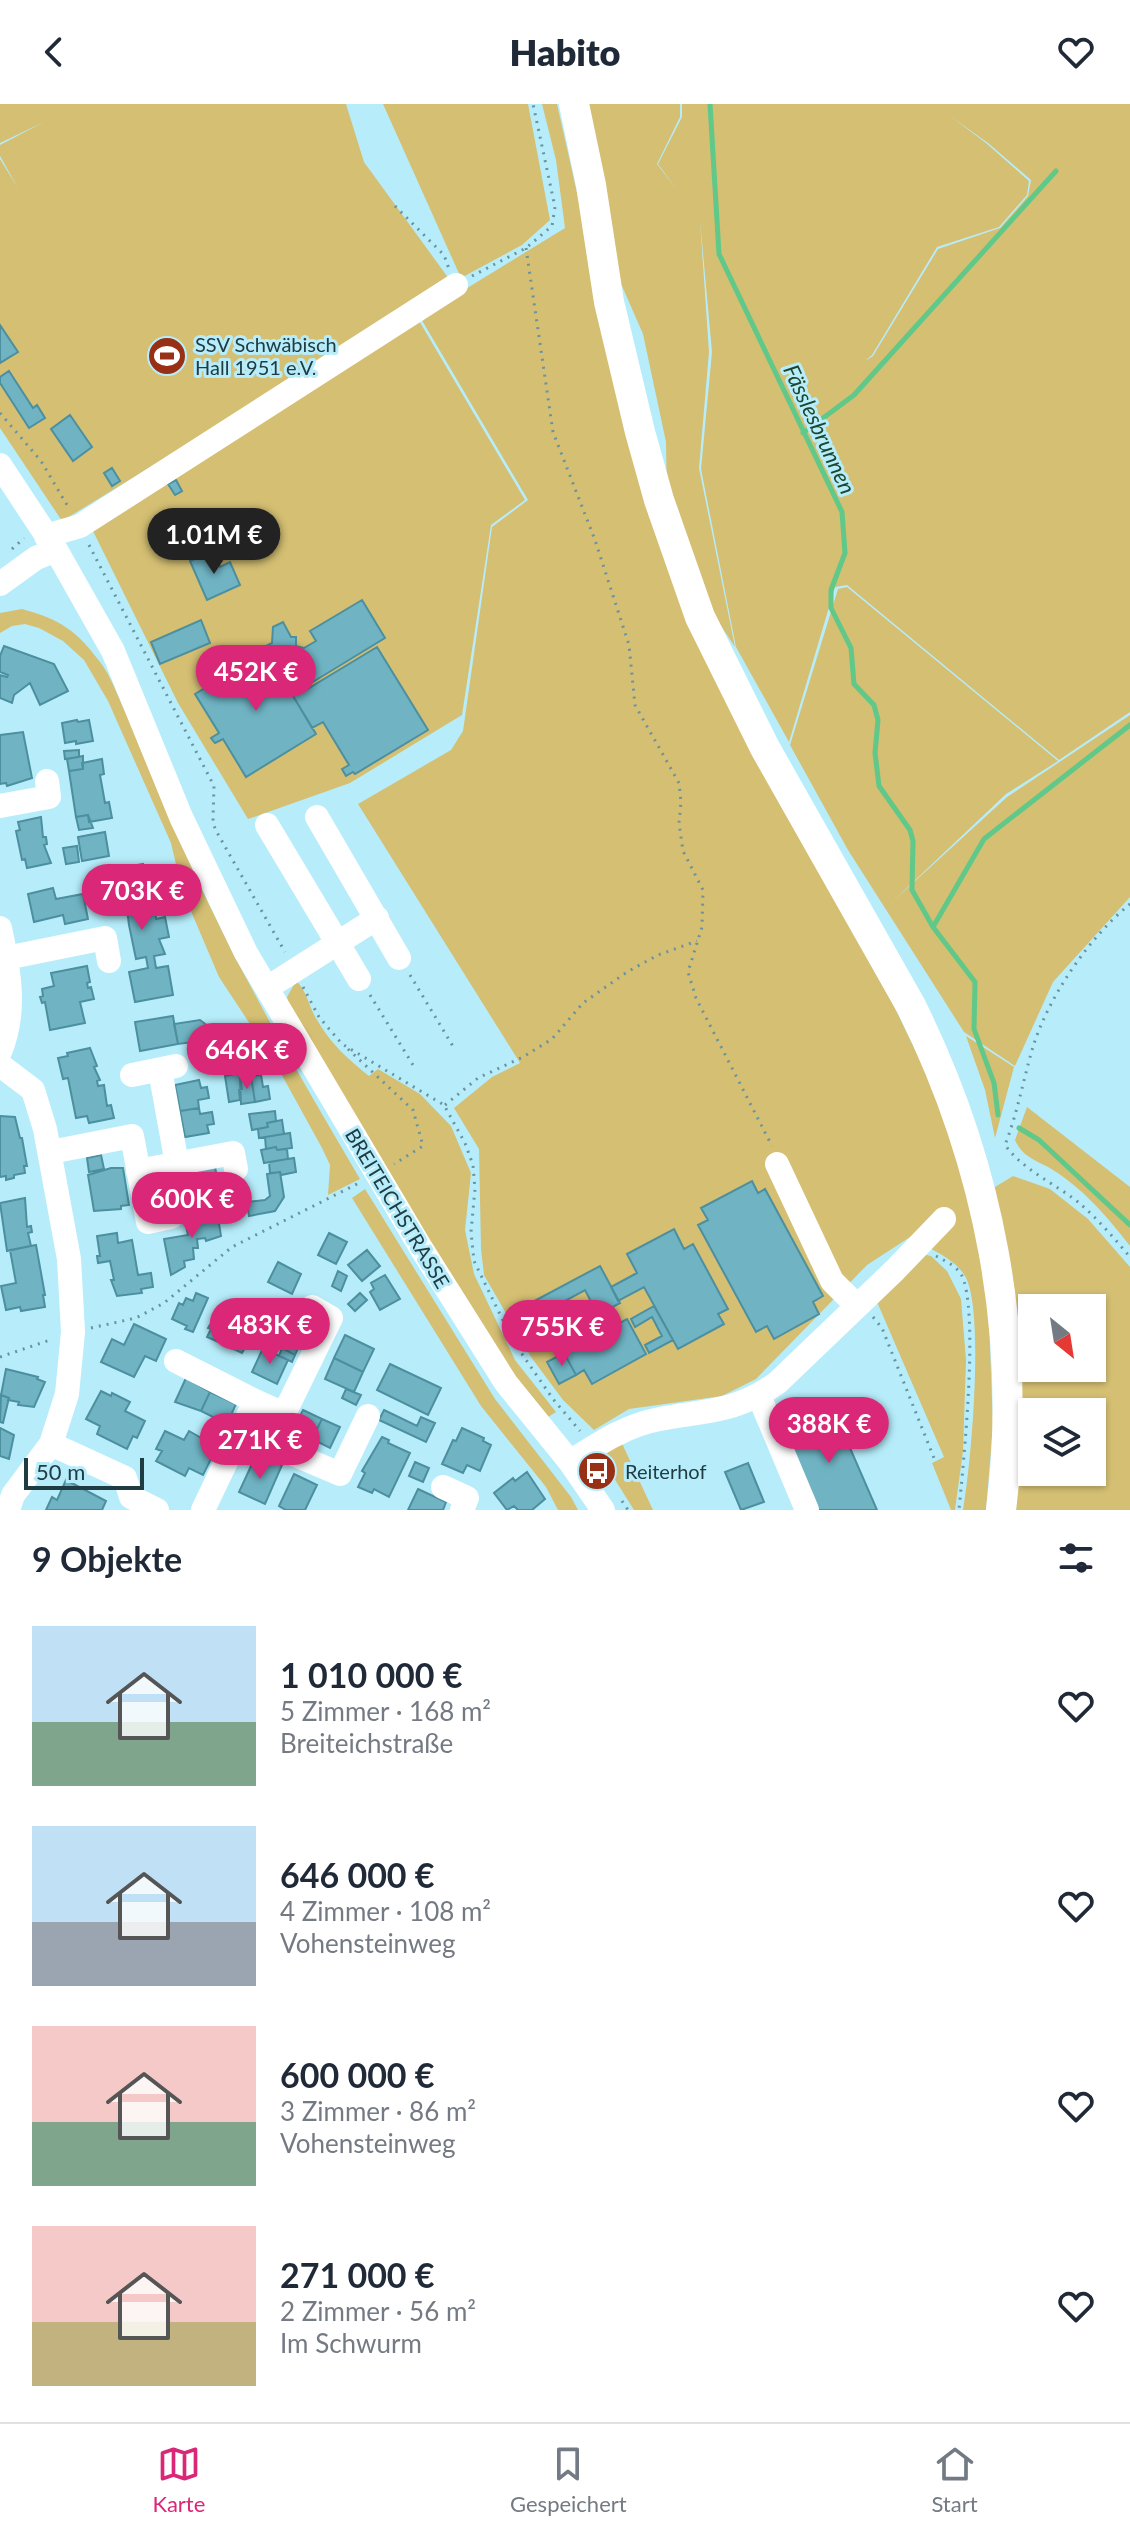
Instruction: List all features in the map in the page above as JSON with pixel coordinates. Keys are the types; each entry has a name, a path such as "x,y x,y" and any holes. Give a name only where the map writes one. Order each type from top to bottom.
{"main road":[{"path":"574,104 591,185 612,317 659,500 695,604 765,748 911,1006 938,1061 968,1143 991,1233 1004,1331 1009,1433 1001,1510"}],"street":[{"path":"0,584 36,558 47,537 80,526 456,285"},
{"name":"BREITEICHSTRASSE","path":"0,465 47,537 113,651 181,817 246,953 421,1248 506,1383 570,1462 603,1510"},
{"path":"0,806 50,795"},
{"path":"317,817 399,958"},
{"path":"267,825 359,979"},
{"path":"267,988 377,918"},
{"path":"0,928 11,986 10,1021 0,1052"},
{"path":"6,958 105,939"},
{"path":"0,1065 33,1090 51,1152 69,1259 73,1332 67,1394 51,1444 13,1495 8,1510"},
{"path":"132,1075 168,1068 171,1129 177,1164"},
{"path":"51,1152 171,1129"},
{"path":"132,1136 150,1221"},
{"path":"138,1171 233,1153"},
{"path":"777,1164 832,1281 857,1306"},
{"path":"570,1462 625,1429 658,1419 698,1415 759,1396 777,1383 944,1219"},
{"path":"269,1445 329,1317"},
{"path":"176,1361 284,1414"},
{"path":"759,1396 807,1510"},
{"path":"203,1510 255,1401"},
{"path":"241,1432 338,1483 368,1416"},
{"path":"51,1444 125,1478 131,1497 157,1510"},
{"path":"443,1487 467,1498 462,1510"}],"path":[{"path":"456,285 526,248 552,226 555,216 533,104"},
{"path":"395,206 444,255"},
{"path":"526,248 553,432 595,540 629,645 635,705 679,783 683,851 703,890 702,927 688,972 696,998 770,1142 777,1164"},
{"path":"0,413 41,461 80,526 214,786 215,829 319,1017 342,1044 413,1110 423,1146 411,1153"},
{"path":"9,551 47,537"},
{"path":"1130,904 1073,969 1050,1004 1032,1049 1016,1117 1005,1145 1017,1161 1081,1204 1130,1257"},
{"path":"444,1105 478,1078 523,1057 552,1039 583,1003 627,972 658,955 697,941"},
{"path":"399,958 454,1048"},
{"path":"359,979 413,1065"},
{"path":"342,1044 444,1105 473,1165 475,1189 471,1232 474,1261 513,1341 553,1399 593,1447"},
{"path":"0,1357 73,1332 136,1318 164,1303 232,1247 353,1187"},
{"path":"917,1247 952,1264 961,1275 965,1291 969,1325 968,1377 959,1510"},
{"path":"857,1306 873,1316 882,1328 934,1458"}],"shaded area":[{"name":"SSV Schwäbisch Hall 1951 e.V.","path":"0,104 346,104 364,162 452,283 62,521 0,428 0,159 18,188 0,156 0,145 44,122 0,143"},
{"path":"383,104 528,104 550,220 522,245 461,278"},
{"path":"542,104 557,104 591,255 702,650 733,716 877,971 931,1083 959,1160 985,1277 989,1321 993,1425 986,1510 963,1510 970,1460 974,1389 971,1294 965,1276 955,1264 910,1237 867,1265 756,1379 722,1396 629,1409 594,1430 563,1400 531,1357 484,1275 479,1149 454,1108 492,1077 520,1063 358,804 451,750 463,731 492,527 528,500 420,317 565,228 556,160"},
{"path":"584,104 680,104 680,117 657,164 677,190 658,164 682,117 682,104 1130,104 1130,712 1059,760 847,585 835,587 789,742 736,647 701,469 712,352 700,220 709,352 699,468 735,647 700,594 667,501 666,442 643,334 622,286 617,285","holes":["950,116 1031,180 1028,196 1000,228 938,249 873,356 865,361 872,355 937,247 999,227 1027,195 1029,181"]},
{"path":"418,319 525,500 491,525 462,715 350,783 248,819 178,703 91,527"},
{"path":"847,587 1058,761 1006,794 891,903 1007,797 1130,715 1130,897 1053,982 1015,1066 964,1032 848,850 790,745 838,589"},
{"path":"22,609 67,628 83,642 107,673 230,948 360,1179 328,1195 330,1165 273,1059 219,977 182,890 171,843 108,701 84,660 63,641 25,624 12,626 0,633 0,613"},
{"path":"296,981 323,1029 347,1057 369,1076 378,1069 420,1094 451,1126 471,1173 465,1230 474,1274 515,1360 556,1412 545,1419 511,1380 289,1010 287,997"},
{"path":"966,1036 1014,1067 995,1138 985,1090"},
{"path":"1027,1107 1130,1187 1130,1246 1083,1193 1021,1150 1015,1140"},
{"path":"1013,1176 1050,1189 1088,1219 1130,1267 1130,1510 1010,1510 990,1190"},
{"path":"365,1189 495,1399 578,1510 558,1510 546,1487 481,1406 352,1198"},
{"path":"922,1254 931,1256 947,1271 961,1299 966,1360 963,1451 955,1510 951,1510 932,1463 944,1457 874,1295"},
{"path":"619,1437 653,1510 634,1510 602,1459 602,1453"}],"building":[{"path":"0,325 18,352 0,363"},
{"path":"9,371 33,408 37,405 45,418 29,428 0,383 0,377"},
{"path":"70,415 92,447 73,461 51,429"},
{"path":"112,468 120,481 112,486 104,473"},
{"path":"176,480 182,491 175,495 168,484"},
{"path":"213,551 220,567 230,562 240,585 207,600 190,561"},
{"path":"362,600 385,638 303,688 292,670 287,673 277,657 271,660 266,646 272,643 273,627 283,622 291,637 296,637 296,646 304,648 316,641 310,631"},
{"path":"201,620 210,643 160,664 151,642"},
{"path":"4,646 54,664 68,691 40,705 30,683 14,695 12,703 0,698 0,675 8,675 0,672 0,656"},
{"path":"377,647 428,730 355,774 346,776 342,769 349,765 323,722 312,728 281,676 292,670 304,691"},
{"path":"266,651 271,660 277,657 287,673 281,676 316,734 246,777 223,739 215,743 211,738 219,733 195,694"},
{"path":"89,720 93,741 65,743 62,723"},
{"path":"23,732 32,778 7,786 6,783 0,784 0,735"},
{"path":"79,750 79,757 65,759 64,751"},
{"path":"83,756 83,769 69,771 67,759"},
{"path":"102,759 104,774 100,775 105,803 109,802 112,818 89,822 88,815 76,817 69,771 83,769 82,763"},
{"path":"88,815 93,828 79,830 76,817"},
{"path":"41,817 47,844 44,845 51,863 27,868 25,859 22,860 16,831 20,830 18,822"},
{"path":"105,832 109,856 82,861 78,837"},
{"path":"77,846 79,862 66,864 63,848"},
{"path":"143,864 148,892 136,894 138,906 155,903 156,919 165,917 169,937 159,939 165,954 154,956 156,968 168,966 173,995 135,1002 129,972 148,968 146,957 136,959 127,909 131,908 129,896 109,900 104,871"},
{"path":"53,888 56,899 83,894 88,919 65,924 63,915 34,922 28,894"},
{"path":"87,966 88,988 91,987 94,999 80,1002 85,1023 50,1030 45,1002 42,1003 40,997 43,996 42,989 54,986 51,973"},
{"path":"173,1016 178,1044 140,1051 135,1022"},
{"path":"200,1020 216,1032 219,1050 211,1051 212,1057 205,1058 204,1052 199,1053 193,1042 178,1044 174,1024"},
{"path":"90,1048 100,1080 97,1081 98,1086 104,1085 107,1106 111,1105 114,1118 89,1123 87,1116 76,1118 68,1078 63,1079 58,1058"},
{"path":"239,1073 242,1089 239,1090 240,1100 229,1102 225,1076"},
{"path":"261,1075 263,1087 268,1086 270,1099 255,1102 251,1076"},
{"path":"251,1076 255,1102 241,1104 240,1078"},
{"path":"199,1080 201,1088 207,1087 209,1098 198,1100 199,1108 180,1111 175,1085"},
{"path":"199,1108 200,1114 212,1112 214,1124 207,1125 209,1133 185,1137 180,1111"},
{"path":"275,1111 276,1121 267,1123 268,1127 252,1130 249,1114"},
{"path":"0,1116 15,1117 27,1166 24,1166 25,1173 6,1180 6,1176 0,1177"},
{"path":"282,1120 284,1134 259,1138 258,1129 268,1127 267,1123"},
{"path":"290,1133 292,1148 266,1149 265,1137"},
{"path":"276,1147 277,1150 287,1149 288,1159 264,1163 261,1150"},
{"path":"101,1155 104,1169 89,1172 87,1158"},
{"path":"294,1158 296,1172 281,1175 280,1172 270,1173 269,1162"},
{"path":"215,1167 220,1193 195,1197 191,1171"},
{"path":"123,1168 129,1205 121,1206 121,1209 94,1211 88,1175"},
{"path":"191,1171 195,1197 172,1201 168,1175"},
{"path":"280,1172 284,1197 275,1211 249,1216 247,1202 265,1200 270,1196 267,1174"},
{"path":"752,1181 758,1193 765,1189 823,1296 813,1302 819,1314 774,1339 767,1326 756,1332 698,1225 708,1220 701,1208"},
{"path":"236,1184 238,1198 224,1200 222,1186"},
{"path":"25,1198 27,1227 31,1226 32,1232 28,1233 31,1246 7,1251 0,1203"},
{"path":"217,1211 221,1236 206,1241 205,1238 197,1239 198,1248 193,1248 194,1259 184,1261 185,1267 171,1275 164,1239 188,1235 186,1226 193,1225 192,1214"},
{"path":"674,1229 684,1249 693,1244 728,1309 718,1314 724,1324 678,1349 644,1287 618,1301 611,1287 637,1273 627,1254"},
{"path":"117,1233 118,1243 132,1240 138,1275 151,1273 153,1287 141,1289 142,1293 117,1296 111,1280 114,1280 110,1261 98,1263 97,1236"},
{"path":"329,1233 347,1242 336,1264 318,1255"},
{"path":"36,1245 45,1307 6,1310 1,1286 16,1283 10,1250"},
{"path":"367,1250 380,1266 362,1281 348,1265"},
{"path":"278,1262 301,1274 292,1294 268,1282"},
{"path":"600,1266 620,1303 598,1315 585,1290 532,1319 525,1306"},
{"path":"338,1271 347,1276 341,1291 332,1286"},
{"path":"385,1275 400,1299 380,1310 370,1292 374,1289 371,1283"},
{"path":"196,1293 208,1298 193,1332 172,1319 179,1303 183,1305 186,1298 193,1301"},
{"path":"360,1293 367,1300 355,1311 348,1304"},
{"path":"654,1306 673,1340 649,1353 645,1345 662,1336 652,1317 635,1327 631,1319"},
{"path":"281,1309 307,1321 298,1348 269,1335"},
{"path":"217,1314 234,1322 223,1344 207,1337 211,1329 208,1328"},
{"path":"627,1319 646,1354 592,1384 584,1370 576,1375 564,1353"},
{"path":"234,1322 253,1331 248,1347 242,1353 223,1344"},
{"path":"134,1324 166,1339 156,1361 145,1356 134,1377 101,1362 112,1339 124,1345"},
{"path":"345,1335 374,1349 363,1372 334,1358"},
{"path":"285,1342 298,1348 295,1355 282,1348"},
{"path":"263,1348 288,1360 277,1384 252,1372"},
{"path":"282,1348 295,1355 292,1362 279,1356"},
{"path":"564,1353 576,1375 559,1384 547,1362"},
{"path":"334,1358 363,1372 354,1392 325,1379"},
{"path":"390,1364 441,1388 428,1415 377,1390"},
{"path":"6,1369 38,1377 45,1382 34,1407 18,1405 19,1402 1,1395"},
{"path":"186,1378 210,1392 201,1411 175,1402"},
{"path":"346,1389 361,1395 356,1405 342,1398"},
{"path":"101,1391 130,1402 125,1411 145,1421 137,1438 133,1436 127,1449 97,1434 100,1426 86,1419"},
{"path":"210,1392 236,1404 227,1424 201,1411"},
{"path":"1,1395 9,1398 3,1423 0,1422"},
{"path":"833,1409 877,1510 818,1510 784,1430"},
{"path":"303,1410 322,1419 312,1439 293,1430"},
{"path":"384,1410 417,1426 421,1417 435,1423 426,1442 379,1420"},
{"path":"322,1419 340,1427 330,1448 312,1439"},
{"path":"0,1428 14,1435 9,1459 0,1456"},
{"path":"462,1428 484,1438 483,1441 491,1445 480,1471 467,1465 463,1473 442,1464"},
{"path":"165,1431 184,1440 189,1431 217,1447 203,1475 189,1468 185,1476 156,1461 162,1451 156,1449"},
{"path":"382,1437 410,1453 389,1497 374,1489 372,1493 358,1487 365,1473 362,1471"},
{"path":"256,1461 267,1466 273,1461 282,1465 265,1504 239,1492"},
{"path":"415,1462 429,1468 423,1482 409,1476"},
{"path":"748,1463 764,1502 741,1510 725,1472"},
{"path":"527,1472 545,1499 532,1510 518,1510 514,1506 507,1510 494,1493 513,1478 515,1481"},
{"path":"294,1474 317,1485 305,1510 286,1510 279,1506"},
{"path":"66,1480 106,1501 102,1510 46,1510 52,1497 57,1500"},
{"path":"418,1489 446,1502 443,1510 408,1510"}],"waterway":[{"name":"Fässlesbrunnen","path":"710,104 719,254 842,512 845,553 831,590 831,608 851,648 854,684 874,705 878,720 875,753 879,786 910,830 913,841 912,890 933,927 975,982 974,1029 994,1083 998,1115"},
{"path":"803,433 854,395 1056,171"},
{"path":"933,927 984,839 1130,725"},
{"name":"Fässlesbrunnen","path":"1019,1128 1039,1140 1130,1225"}],"place":[{"name":"SSV Schwäbisch Hall 1951 e.V.","path":"167,356"},
{"name":"Reiterhof","path":"597,1471"}]}
